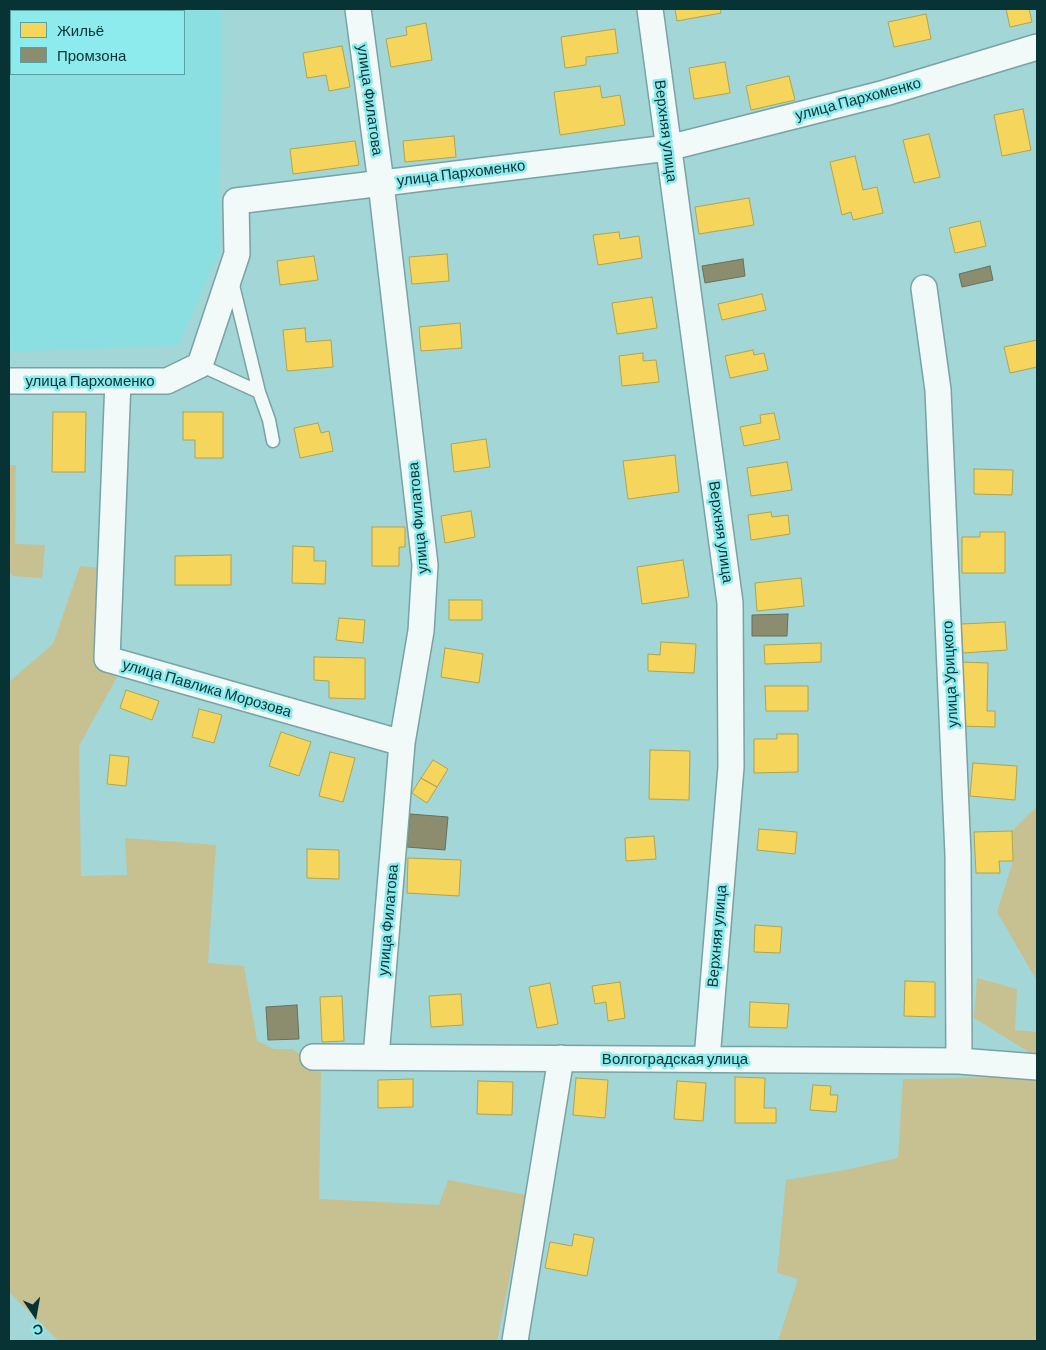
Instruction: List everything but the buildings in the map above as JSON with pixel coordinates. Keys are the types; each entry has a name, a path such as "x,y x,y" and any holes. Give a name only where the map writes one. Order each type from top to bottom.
{"street":[{"name":"улица Филатова","path":"358,9 381,183 425,565 421,631 402,743 376,1057"},
{"name":"Верхняя улица","path":"650,9 730,603 731,767 706,1059"},
{"name":"улица Пархоменко","path":"9,381 167,381 200,365 237,254 236,201 668,148 885,93 1037,47"},
{"name":"улица Урицкого","path":"924,288 938,400 958,855 959,1061"},
{"name":"улица Павлика Морозова","path":"118,381 107,660 402,743"},
{"name":"Волгоградская улица","path":"313,1057 959,1061 1037,1067"},
{"path":"515,1341 561,1058"}],"lane":[{"path":"231,273 259,392 269,420 273,441"},
{"path":"200,365 259,392"}],"shaded area":[{"path":"9,9 222,9 219,252 179,345 9,352"},
{"path":"9,465 16,465 15,544 45,545 42,578 13,576 9,572"},
{"path":"80,566 99,568 96,666 118,675 79,746 81,876 127,875 125,838 216,845 208,963 244,966 257,1041 274,1049 293,1049 321,1073 319,1199 439,1205 448,1180 526,1195 497,1341 59,1341 9,1292 9,682 53,644"},
{"path":"1035,808 1037,809 1037,981 997,912 1013,861 1012,831"},
{"path":"977,978 1017,989 1015,1030 1037,1032 1037,1057 974,1018"},
{"path":"1037,1077 1037,1341 778,1341 798,1279 777,1273 786,1180 845,1170 898,1158 903,1079"}]}
